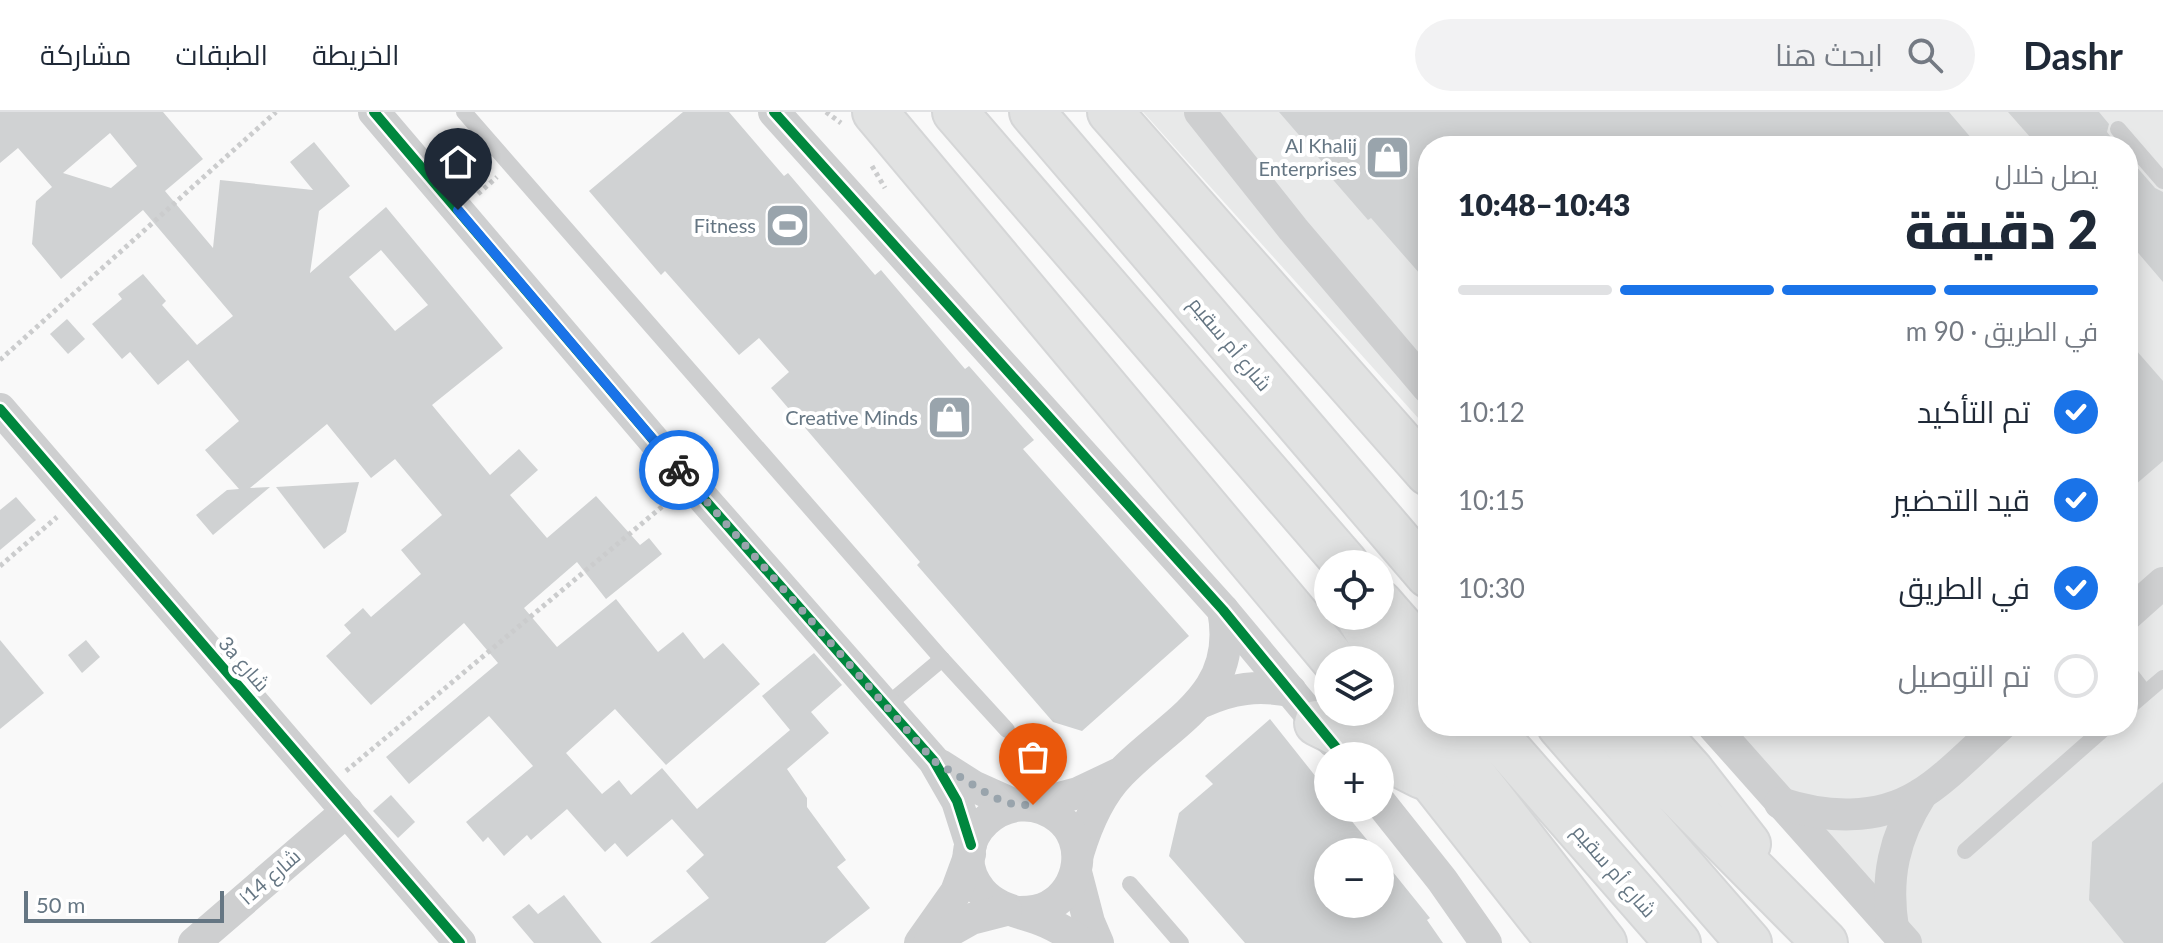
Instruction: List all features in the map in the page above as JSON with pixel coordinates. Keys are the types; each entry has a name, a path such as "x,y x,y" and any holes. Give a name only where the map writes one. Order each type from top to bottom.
{"main road":[{"path":"955,112 1330,550"},
{"name":"شارع أم سقيم","path":"1032,112 1418,564"},
{"path":"1110,112 1418,462"},
{"path":"854,114 1322,646"},
{"path":"1359,496 1418,536"},
{"path":"1394,619 1418,647"},
{"path":"1366,630 1418,704"},
{"path":"1323,726 1434,782"},
{"path":"1389,726 1560,943"},
{"path":"1443,736 1604,943"},
{"name":"شارع أم سقيم","path":"1497,736 1678,943"},
{"path":"1569,736 1749,943"},
{"path":"1620,736 1826,943"},
{"path":"1660,736 1826,943"}],"street":[{"path":"374,112 690,483 934,761 957,801 970,850 971,872 979,888 991,901 1046,922 1083,943"},
{"path":"774,112 1223,610 1314,719"},
{"path":"1200,112 1293,229 1418,376"},
{"name":"3a شارع","path":"0,409 460,943"},
{"path":"2138,605 2163,583"},
{"path":"1202,702 1216,679 1225,653 1223,610"},
{"path":"929,943 971,919 1049,906 1071,886 1094,811 1121,772 1202,702 1245,688 1273,687 1314,721"},
{"path":"1722,736 1899,935"},
{"path":"1899,935 1889,904 1892,858 1909,814 1921,795 1989,736"},
{"path":"934,761 973,786 1050,811 1064,822 1073,837 1085,910 1098,943"},
{"path":"920,943 956,892 977,831 987,819 1000,810 1078,793 1121,772"},
{"path":"1780,803 1800,810 1841,815 1883,810 1921,795"},
{"name":"شارع 14ا","path":"194,943 337,799"},
{"path":"1394,820 1486,943"}],"lane":[{"path":"464,112 1007,730"},
{"path":"2118,129 2124,136"},
{"path":"2138,152 2163,181"},
{"path":"886,706 942,659"},
{"path":"2138,699 2163,678"},
{"path":"2138,684 2145,693"},
{"path":"1965,851 2096,736"},
{"path":"1130,884 1181,943"}],"path":[{"path":"0,360 276,112"},
{"path":"840,112 854,114"},
{"path":"458,210 510,166"},
{"path":"337,799 690,483"},
{"path":"0,566 77,498"}],"shaded area":[{"path":"1143,112 2163,112 2163,943 1890,943 1705,736 2138,736 2138,136 1418,136 1418,418"}],"building":[{"path":"0,112 163,112 203,159 165,191 213,248 220,180 313,190 290,162 314,142 350,186 319,211 310,273 386,207 503,348 432,405 490,475 519,449 538,470 510,495 547,538 596,496 640,545 649,538 662,554 606,599 577,562 524,608 557,647 616,599 658,652 683,632 704,659 723,643 760,684 666,765 615,709 566,753 602,794 619,780 631,795 662,768 697,809 790,730 762,696 814,653 842,685 811,712 829,733 787,769 807,798 807,807 846,860 837,867 870,908 825,943 650,943 709,898 686,871 704,855 672,819 627,857 615,843 605,852 567,809 531,840 527,835 504,856 488,837 483,842 466,822 533,766 489,716 409,784 386,757 498,663 464,623 371,705 326,656 351,633 344,625 363,608 371,617 421,574 401,550 442,515 395,459 371,478 327,424 250,488 270,487 213,535 196,515 227,490 239,489 205,450 239,421 188,360 158,385 130,352 122,359 92,324 122,299 118,294 143,274 166,301 162,305 197,345 233,316 143,210 61,279 32,244 36,201 52,187 18,148 0,163","holes":["110,133 137,166 111,188 63,173","381,250 428,305 395,331 349,277"]},
{"path":"683,112 729,112 784,176 788,173 875,275 881,270 965,369 969,366 1034,440 1023,449 1189,636 1082,731 1053,722 917,565 920,562 771,388 789,372 759,338 739,355 665,271 661,275 589,191"},
{"path":"1279,112 1949,112 1969,136 1418,136 1418,272 1371,218 1368,220 1328,174 1331,172"},
{"path":"2008,112 2099,112 2109,124 2107,132 2110,136 2029,136"},
{"path":"2138,168 2155,188 2163,192 2163,282 2138,253"},
{"path":"67,319 85,339 68,354 50,334"},
{"path":"2138,352 2163,381 2163,461 2138,482"},
{"path":"359,482 346,532 324,549 276,487"},
{"path":"16,497 36,520 0,550 0,510"},
{"path":"0,640 44,693 0,729"},
{"path":"86,640 100,657 82,673 68,655"},
{"path":"1270,719 1314,774 1314,822 1352,822 1366,838 1314,838 1314,918 1394,918 1394,873 1430,918 1427,920 1443,943 1245,943 1169,856 1179,813 1213,784 1205,776"},
{"path":"2163,782 2163,943 2124,943 2089,900 2092,842"},
{"path":"391,795 415,822 398,838 373,811"},
{"path":"564,895 602,943 534,943 512,917 529,904 538,914"}],"cycle path":[{"path":"374,112 690,483 934,761 957,801 971,845"},
{"path":"774,112 1223,610 1331,742"},
{"path":"0,409 460,943"}],"way so far":[{"path":"679,470 934,761 993,797 1015,805 1033,805"}],"place":[{"name":"Al Khalij Enterprises","path":"1388,157"},
{"name":"Fitness","path":"787,226"},
{"name":"Creative Minds","path":"949,418"}],"route":[{"path":"458,210 679,470"}]}
